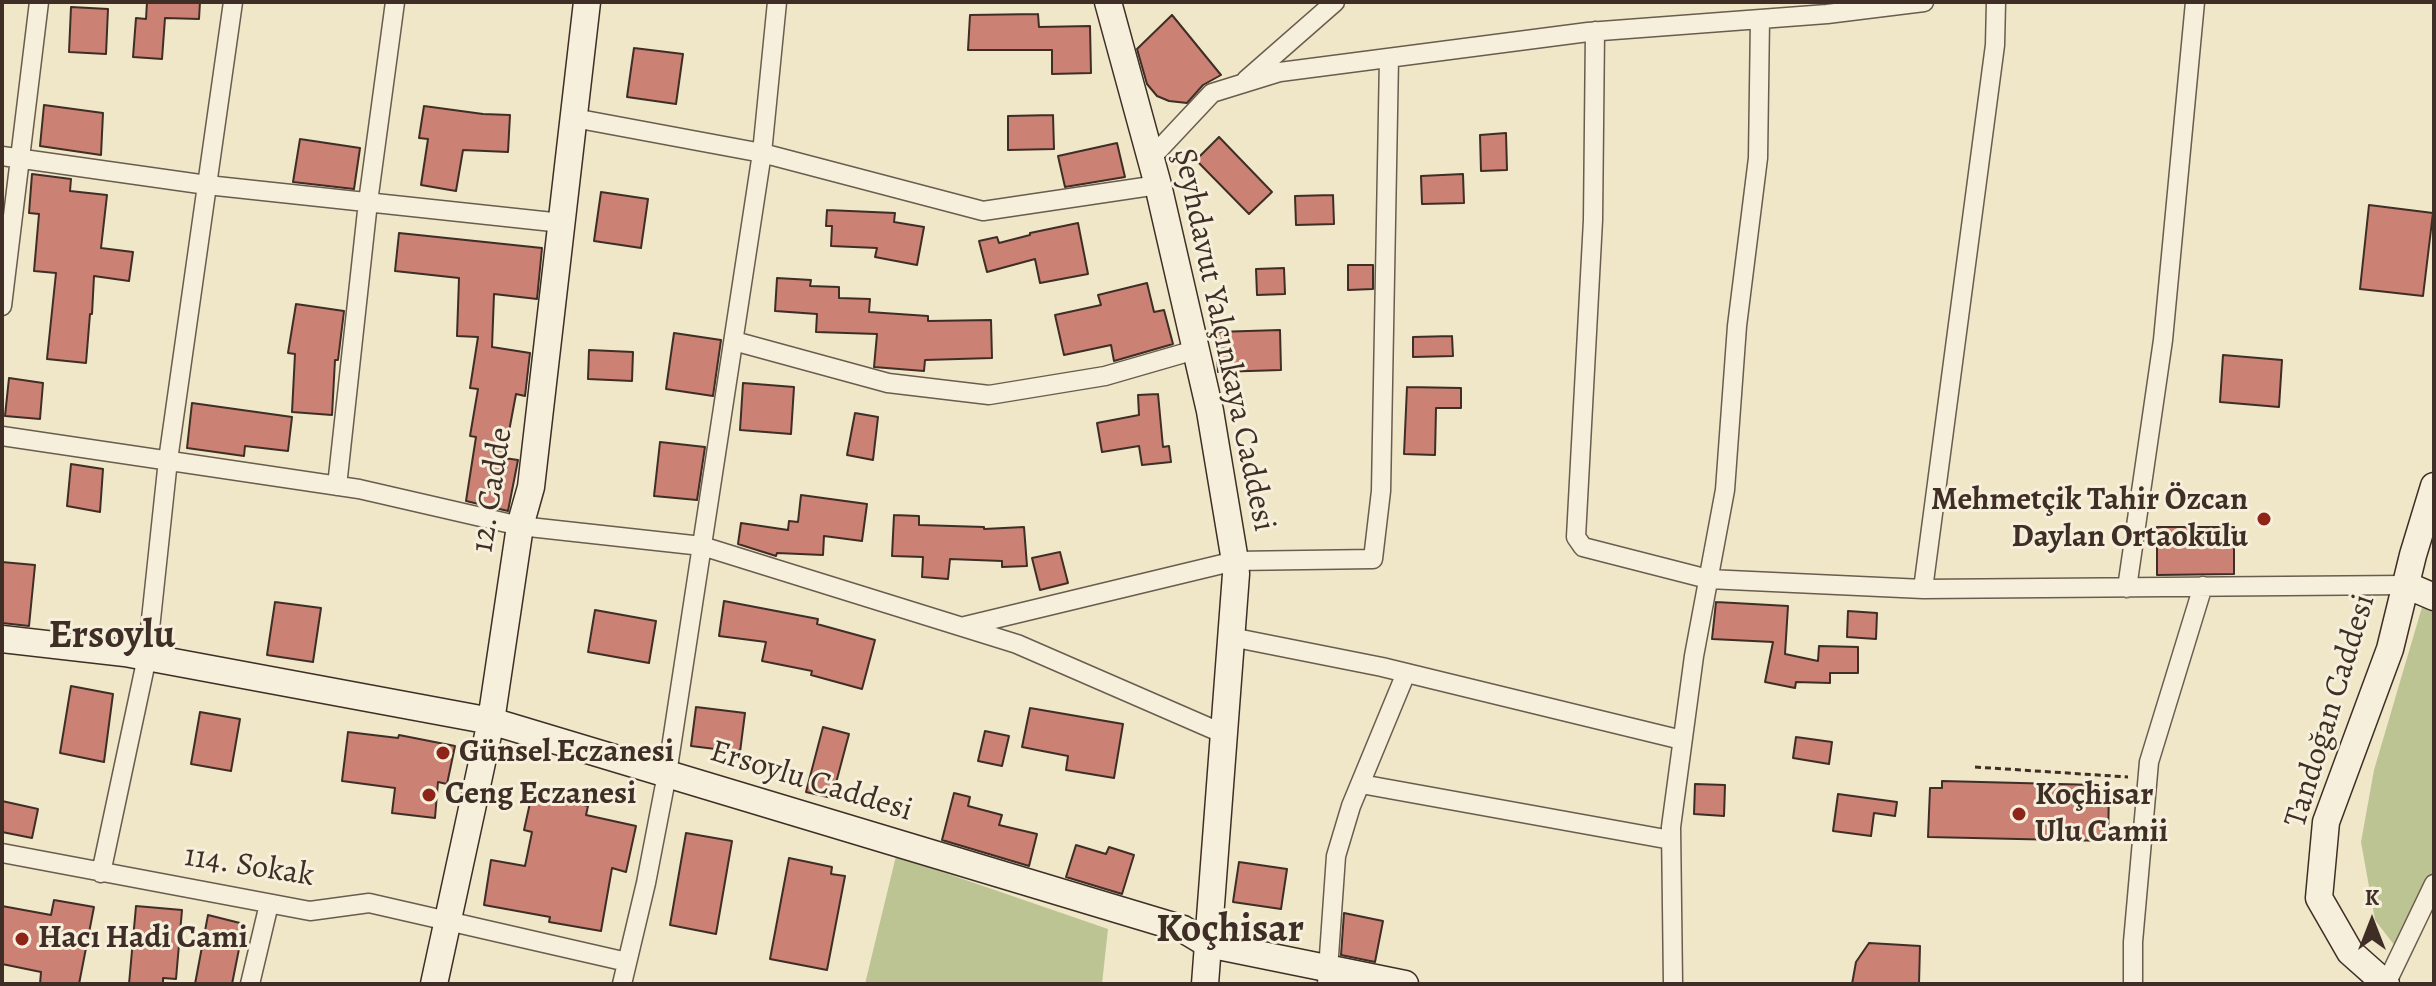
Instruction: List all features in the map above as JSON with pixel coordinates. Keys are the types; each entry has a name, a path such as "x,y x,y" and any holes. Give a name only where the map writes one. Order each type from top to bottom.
{"street":[{"path":"2,306 39,2"},
{"path":"101,873 147,657 168,460 233,2"},
{"path":"337,486 368,202 395,2"},
{"name":"12. Cadde","path":"434,984 491,721 520,526 531,487 587,2"},
{"path":"622,984 667,774 762,153 777,2"},
{"name":"Şeyhdavut Yalçınkaya Caddesi","path":"1108,2 1158,185 1210,411 1235,561 1205,984"},
{"path":"1241,84 1335,2"},
{"path":"1151,158 1212,93 1280,72 1595,31 1827,14 1924,2"},
{"path":"1923,589 1993,60 1996,2"},
{"path":"2127,588 2163,340 2195,2"},
{"path":"1673,984 1671,840 1694,656 1725,490 1737,326 1758,158 1760,19"},
{"path":"1595,31 1593,220 1576,537 1583,547 1708,579 1923,589 2406,585 2434,597"},
{"path":"962,626 1235,561 1373,559 1381,491 1389,58"},
{"path":"574,118 762,153 983,211 1158,185"},
{"path":"2,156 207,185 562,223"},
{"path":"734,341 888,383 989,395 1105,376 1195,350"},
{"path":"2,436 337,486 520,526 702,546 1017,644 1224,734"},
{"name":"Tandoğan Caddesi","path":"2386,984 2350,952 2319,898 2326,822 2390,649 2406,585 2423,560 2434,486"},
{"path":"2133,984 2133,942 2149,762 2203,586"},
{"path":"1231,637 1406,673 1682,740"},
{"name":"Ersoylu Caddesi","path":"2,639 147,657 491,721 1183,929 1208,944 1327,976 1405,984"},
{"path":"1327,976 1336,856 1351,806 1406,673"},
{"path":"1361,784 1671,840"},
{"name":"114. Sokak","path":"2,853 310,911 369,903 627,962"},
{"path":"2386,984 2434,884"},
{"path":"250,984 269,904"}],"path":[{"path":"1975,767 2148,778"}],"green space":[{"path":"2425,597 2434,601 2434,884 2398,950 2375,920 2361,842 2374,770"},
{"path":"896,856 1108,929 1102,984 865,984"}],"building":[{"path":"147,2 200,2 199,19 165,18 162,59 133,57 136,18 146,19"},
{"path":"71,7 108,9 106,54 69,52"},
{"path":"1038,14 1039,27 1090,26 1091,73 1052,74 1052,50 968,50 970,15"},
{"path":"1172,15 1221,75 1203,85 1187,103 1157,96 1147,84 1137,49"},
{"path":"634,48 683,54 676,104 627,97"},
{"path":"44,105 103,113 101,155 40,146"},
{"path":"424,106 510,115 508,152 463,150 456,191 421,185 428,139 419,138"},
{"path":"1053,115 1054,149 1008,150 1008,116"},
{"path":"1506,133 1507,170 1481,171 1480,135"},
{"path":"1219,137 1272,192 1249,214 1196,160"},
{"path":"300,139 360,148 354,189 293,182"},
{"path":"1117,143 1125,177 1065,187 1058,156"},
{"path":"32,174 71,179 70,191 107,195 101,248 133,252 129,281 94,276 86,363 47,359 56,273 34,271 39,214 29,213"},
{"path":"1463,174 1464,203 1422,204 1421,176"},
{"path":"601,192 648,199 641,248 594,241"},
{"path":"1333,195 1334,224 1296,225 1295,196"},
{"path":"2369,205 2433,213 2423,296 2360,289"},
{"path":"827,210 895,213 894,222 924,227 917,265 875,257 877,248 831,246 832,226 826,226"},
{"path":"1078,223 1088,274 1040,283 1035,259 987,272 979,241 997,237 999,243"},
{"path":"399,233 542,248 537,299 494,294 492,347 530,353 525,396 516,394 504,458 518,460 508,511 466,501 476,437 470,436 478,389 470,388 478,337 457,336 459,278 395,271"},
{"path":"1348,265 1373,265 1373,289 1348,290"},
{"path":"1284,268 1285,294 1257,295 1256,269"},
{"path":"777,278 811,280 810,286 839,287 839,298 870,299 869,312 928,316 928,321 991,320 992,358 925,360 924,371 874,367 877,334 816,332 817,314 775,311"},
{"path":"1147,283 1154,312 1164,310 1173,344 1114,361 1111,345 1064,355 1055,315 1101,305 1098,295"},
{"path":"296,304 344,311 338,360 335,360 332,415 292,412 295,354 288,353"},
{"path":"1280,330 1281,370 1218,372 1216,332"},
{"path":"674,333 721,340 713,396 666,389"},
{"path":"1452,336 1453,356 1413,357 1413,337"},
{"path":"589,350 633,352 632,381 588,379"},
{"path":"2223,355 2282,360 2279,407 2220,402"},
{"path":"9,378 43,383 40,419 5,416"},
{"path":"743,383 794,387 791,434 740,430"},
{"path":"1407,387 1461,388 1461,408 1436,408 1435,455 1404,454"},
{"path":"1158,394 1163,447 1169,446 1171,462 1142,465 1139,446 1102,452 1097,423 1139,415 1138,395"},
{"path":"192,403 292,417 288,451 245,446 244,456 187,448"},
{"path":"855,413 878,417 873,460 847,455"},
{"path":"660,442 705,447 697,500 654,496"},
{"path":"71,464 103,469 100,512 67,506"},
{"path":"801,495 867,504 862,541 824,536 823,555 777,553 776,556 738,544 741,523 788,530 789,521 798,522"},
{"path":"894,515 919,516 919,525 984,529 1024,527 1027,566 1002,567 1002,561 950,559 948,579 922,577 923,557 892,556"},
{"path":"2157,527 2234,527 2234,574 2157,575"},
{"path":"1060,552 1068,583 1040,590 1032,558"},
{"path":"2,562 35,565 29,626 2,623"},
{"path":"724,601 818,619 817,624 875,640 862,689 811,675 812,671 762,661 766,642 719,636"},
{"path":"275,602 321,608 313,662 267,655"},
{"path":"1716,602 1788,606 1785,654 1818,661 1819,646 1858,647 1858,673 1830,673 1830,683 1796,682 1795,688 1765,682 1773,642 1712,639"},
{"path":"595,610 656,621 649,663 588,652"},
{"path":"1848,611 1877,613 1876,639 1847,637"},
{"path":"71,686 113,694 104,762 60,753"},
{"path":"696,707 745,713 740,752 691,746"},
{"path":"1030,708 1123,724 1114,778 1066,770 1068,756 1022,747"},
{"path":"200,712 240,719 231,771 191,764"},
{"path":"823,727 849,734 832,798 806,792"},
{"path":"985,731 1009,736 1002,766 978,761"},
{"path":"348,732 398,738 399,735 455,746 447,784 438,782 435,818 392,813 395,788 342,781"},
{"path":"1796,737 1832,742 1829,764 1793,758"},
{"name":"Koçhisar Ulu Camii","path":"1942,781 2098,785 2098,791 2109,791 2108,841 1928,837 1930,788 1942,788"},
{"path":"1695,784 1725,785 1724,816 1694,814"},
{"path":"954,793 970,797 968,806 1002,815 999,825 1037,834 1029,866 942,840"},
{"path":"532,794 588,806 586,815 636,826 626,872 612,868 601,931 549,922 550,917 484,905 491,860 525,866 532,832 524,830"},
{"path":"1838,794 1897,802 1895,816 1874,813 1871,836 1833,831"},
{"path":"2,801 38,809 32,838 2,832"},
{"path":"686,833 732,841 716,934 670,925"},
{"path":"1076,845 1106,854 1109,847 1134,855 1122,894 1066,877"},
{"path":"789,858 832,867 831,874 845,876 827,970 770,959"},
{"path":"1239,862 1287,869 1281,909 1233,902"},
{"path":"54,900 94,907 79,984 40,984 41,972 2,964 2,906 51,915"},
{"path":"136,906 182,910 176,979 163,978 163,984 129,984"},
{"path":"1344,913 1383,921 1375,962 1341,955"},
{"path":"208,915 244,924 232,984 195,984"},
{"path":"1869,943 1920,946 1919,984 1852,984 1856,962"}],"place":[{"name":"Mehmetçik Tahir Özcan Daylan Ortaokulu","path":"2264,519"},
{"name":"Günsel Eczanesi","path":"443,753"},
{"name":"Ceng Eczanesi","path":"429,795"},
{"name":"Koçhisar Ulu Camii","path":"2019,814"},
{"name":"Hacı Hadi Cami","path":"22,939"}],"district":[{"name":"Ersoylu","path":"112,637"},
{"name":"Koçhisar","path":"1230,931"}]}
